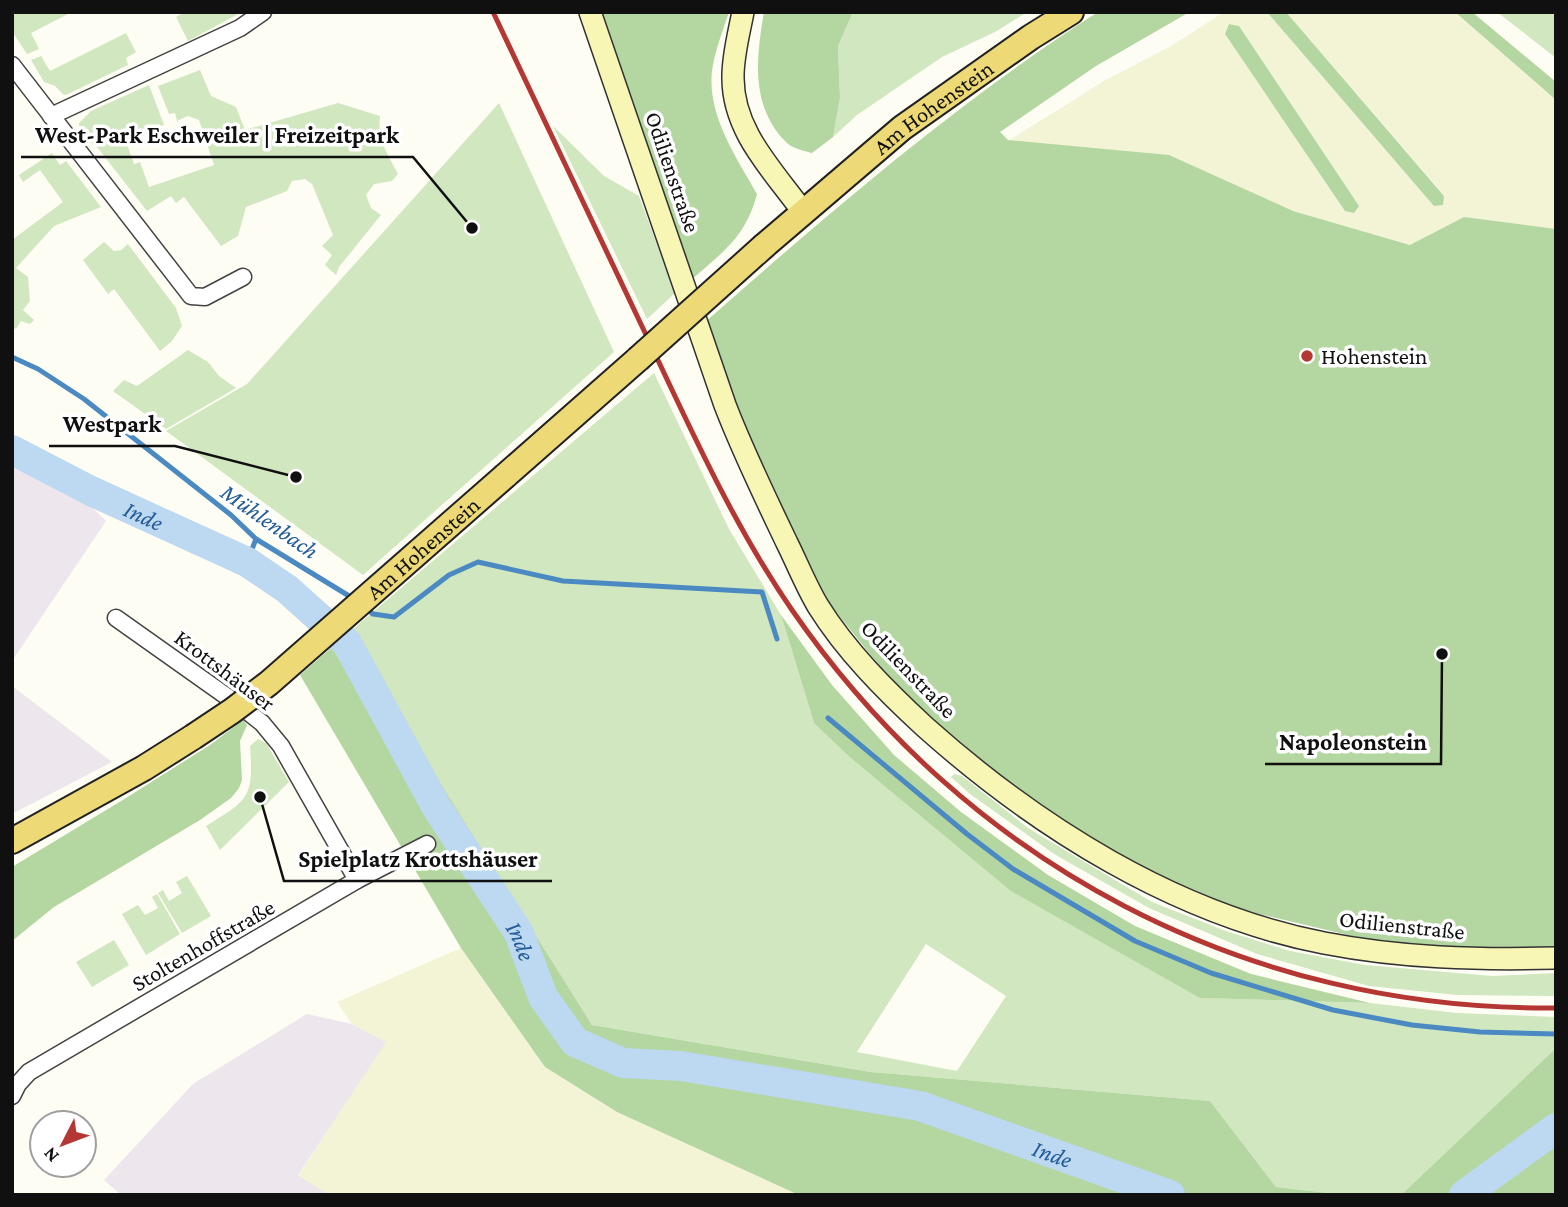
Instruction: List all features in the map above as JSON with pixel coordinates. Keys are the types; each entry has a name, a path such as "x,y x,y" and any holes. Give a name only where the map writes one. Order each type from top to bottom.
{"main road":[{"name":"Odilienstraße","path":"590,12 725,405 745,455 818,606 853,652 895,699 1000,789 1049,823 1119,865 1205,906 1284,933 1356,948 1418,956 1556,958"},
{"path":"743,12 733,76 738,115 746,134 803,212"},
{"name":"Am Hohenstein","path":"12,841 144,768 232,711 269,682 902,128 1071,12"}],"street":[{"path":"51,116 240,28 263,12"},
{"path":"12,65 191,296 205,297 243,277"},
{"name":"Krottshäuser","path":"116,618 262,723 281,746 357,880"},
{"name":"Stoltenhoffstraße","path":"12,1097 18,1084 29,1072 357,880 427,845"}],"shaded area":[{"path":"12,468 78,494 106,521 12,661"},
{"path":"12,686 112,762 12,814"},
{"path":"307,1014 352,1024 387,1042 298,1175 330,1195 121,1195 104,1180 193,1084"}],"green space":[{"path":"12,12 72,12 31,33 39,49 27,54 12,31"},
{"path":"185,12 242,12 188,41 176,17"},
{"path":"602,12 729,12 713,65 713,99 731,149 757,194 739,234 689,282"},
{"path":"764,12 853,12 838,46 840,98 833,137 812,153 787,143 775,129 761,98 758,64"},
{"path":"853,12 1027,12 995,32 942,57 857,115 833,137 840,98 838,46"},
{"path":"1098,12 1186,14 1096,66 1000,132 1008,140 1169,155 1293,211 1410,245 1464,217 1556,229 1556,950 1495,953 1369,940 1238,909 1092,845 976,760 902,694 828,602 749,454 704,323 799,240 944,121 994,83"},
{"path":"1224,12 1267,12 1434,205 1442,205 1444,195 1286,12 1455,12 1556,100 1556,229 1464,217 1411,245 1293,211 1008,141 1104,81 1171,46","holes":["1229,24 1239,26 1359,206 1345,211 1225,34"]},
{"path":"1267,12 1286,12 1444,196 1443,205 1434,206"},
{"path":"1455,12 1472,12 1556,82 1556,100"},
{"path":"1497,12 1556,12 1556,58"},
{"path":"1229,24 1239,26 1359,206 1354,213 1345,211 1225,34"},
{"path":"126,33 136,52 126,58 128,65 68,94 64,95 55,86 44,82 31,60 41,56 50,71"},
{"path":"200,70 211,96 236,107 245,130 338,103 380,116 381,139 398,174 392,181 374,184 366,195 371,208 381,215 339,267 336,275 325,265 332,255 322,246 333,235 312,184 305,179 292,181 287,191 246,207 238,236 221,246 184,197 176,203 171,196 147,211 97,147 84,138 80,131 79,123 91,111 149,85 164,125 125,139 134,164 140,162 149,187 214,165 199,120 188,116 177,121 175,113 169,114 158,86"},
{"path":"499,103 614,352 363,575 166,431 247,384"},
{"path":"553,126 604,176 639,196 675,293 647,319"},
{"path":"52,153 60,165 66,161 101,207 54,226 16,268 28,277 30,301 23,310 34,320 30,324 21,321 16,329 12,327 12,240 63,202 40,170 23,182 19,175"},
{"path":"104,242 114,251 121,250 128,244 176,308 182,326 172,341 160,351 114,289 108,294 83,260"},
{"path":"188,350 208,362 219,376 236,388 166,429 113,391 124,380 137,386"},
{"path":"654,373 729,529 781,615 814,723 1200,998 1370,1003 1457,1013 1556,1017 1556,1048 1401,1195 1346,1195 1276,1187 1210,1101 871,1072 592,1025 347,634","holes":["926,944 1006,996 957,1071 857,1052"]},
{"path":"781,615 832,685 894,755 961,812 1048,875 1135,926 1251,974 1370,1003 1200,998 1011,891 851,758 814,723"},
{"path":"347,634 592,1025 871,1072 1210,1101 1276,1187 1346,1195 799,1195 617,1112 545,1067 461,948 300,675"},
{"path":"243,720 247,725 240,741 242,780 231,798 200,820 54,907 12,941 12,867 210,745"},
{"path":"258,739 266,743 289,782 220,850 206,826 231,810 245,796 251,777 250,746"},
{"path":"954,774 962,776 1028,828 1152,902 1226,931 1290,951 1365,965 1492,976 1556,973 1556,996 1457,995 1369,986 1257,954 1149,908 1054,854 970,794 951,777"},
{"path":"187,876 211,916 182,933 158,893 163,890 169,901 182,893 176,882"},
{"path":"157,894 180,934 146,955 122,914 138,905 145,915 158,908 152,897"},
{"path":"114,940 129,965 92,987 76,962"},
{"path":"461,948 545,1067 617,1112 799,1195 330,1195 298,1176 386,1042 352,1024 337,1002"},
{"path":"1556,1048 1556,1195 1401,1195"}],"waterway":[{"name":"Mühlenbach","path":"12,357 38,369 84,399 231,515 256,539 354,599"},
{"name":"Inde","path":"12,450 91,491 247,562 287,589 347,643 437,808 519,933 543,997 575,1042 623,1063 681,1066 920,1106 1170,1195"},
{"path":"247,562 256,539"},
{"path":"365,607 373,614 394,617 449,575 478,562 563,581 762,592 777,639"},
{"path":"828,718 1013,869 1135,941 1211,973 1333,1010 1412,1025 1480,1032 1556,1034"},
{"name":"Inde","path":"1464,1195 1556,1128"}],"railway":[{"path":"493,12 698,443 751,545 792,610 863,700 942,780 1029,849 1124,906 1224,951 1331,983 1441,1002 1556,1008"}],"place":[{"name":"West-Park Eschweiler | Freizeitpark","path":"472,228"},
{"name":"Hohenstein","path":"1307,356"},
{"name":"Westpark","path":"296,477"},
{"name":"Napoleonstein","path":"1442,654"},
{"name":"Spielplatz Krottshäuser","path":"260,797"}]}
